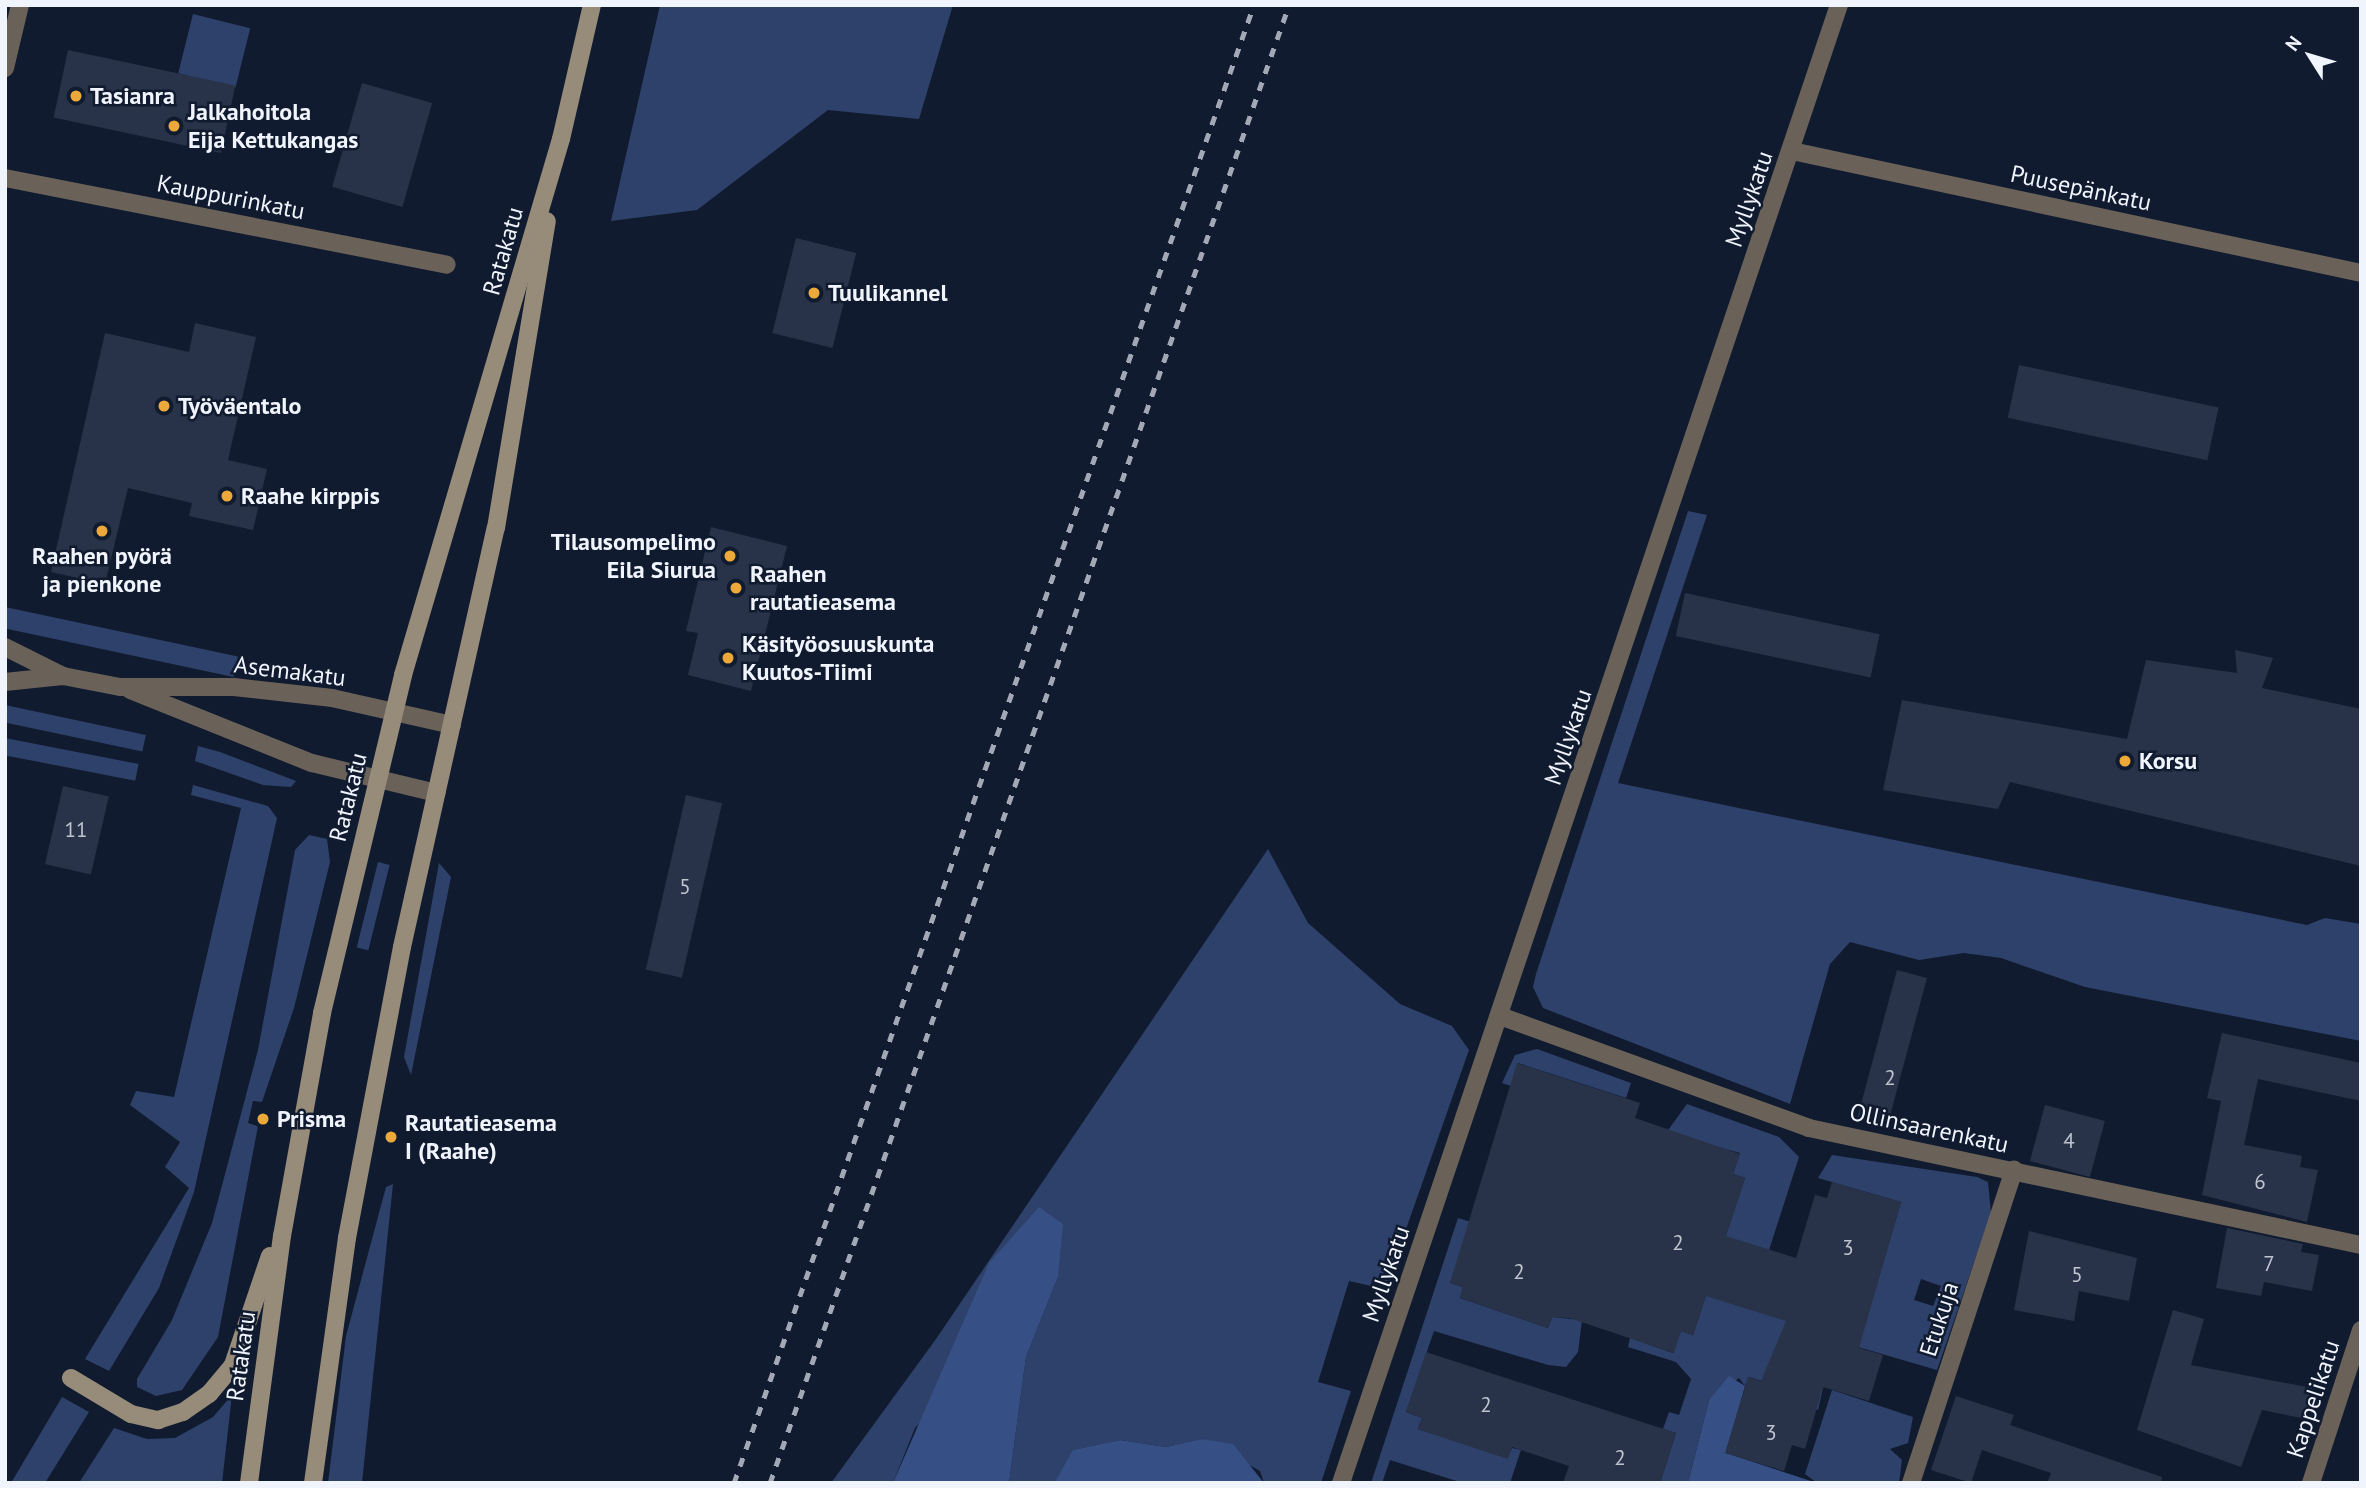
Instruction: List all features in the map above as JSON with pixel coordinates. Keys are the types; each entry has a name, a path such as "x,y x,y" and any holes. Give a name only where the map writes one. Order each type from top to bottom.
{"main road":[{"name":"Ratakatu","path":"249,1483 293,1176 322,1013 377,780 561,138 592,5"},
{"name":"Ratakatu","path":"313,1483 346,1238 436,793 496,528 561,138"},
{"path":"71,1378 131,1414 158,1420 209,1394 233,1365 293,1176"}],"street":[{"path":"5,68 20,5"},
{"name":"Myllykatu","path":"1341,1483 1839,5"},
{"name":"Puusepänkatu","path":"1791,150 2361,273"},
{"name":"Kauppurinkatu","path":"5,178 447,265"},
{"name":"Asemakatu","path":"5,648 63,676 120,687 234,687 452,725"},
{"name":"Asemakatu","path":"5,682 63,676"},
{"name":"Asemakatu","path":"120,687 312,764 436,793"},
{"name":"Ollinsaarenkatu","path":"1500,1016 1799,1125 2361,1245"},
{"name":"Etukuja","path":"1911,1483 2014,1170"},
{"name":"Kappelikatu","path":"2311,1483 2361,1330"}],"shaded area":[{"path":"660,5 953,5 919,119 828,110 697,210 611,221"},
{"path":"193,14 250,28 235,87 178,73"},
{"path":"1688,511 1707,515 1618,783 2307,925 2325,918 2361,924 2361,1041 2085,987 2001,958 1964,953 1919,960 1850,942 1830,964 1790,1104 1543,1008 1533,987 1536,974"},
{"path":"5,607 238,656 233,677 5,628"},
{"path":"5,705 146,735 142,752 5,722"},
{"path":"5,738 139,764 135,781 5,755"},
{"path":"198,746 296,781 291,787 263,785 195,761"},
{"path":"193,785 268,806 277,818 194,1192 159,1288 109,1371 85,1359 189,1188 165,1167 180,1142 130,1105 136,1091 174,1097 241,808 191,795"},
{"path":"309,835 327,839 330,862 294,1008 262,1102 253,1101 248,1123 258,1126 218,1337 182,1390 156,1396 137,1387 137,1379 172,1320 212,1223 258,1050 295,850"},
{"path":"1268,849 1308,923 1400,1004 1452,1026 1469,1050 1385,1289 1349,1281 1318,1382 1351,1391 1321,1483 1264,1483 1260,1471 1203,1439 1166,1447 1120,1440 1074,1450 1054,1483 1009,1483 1026,1357 1058,1277 915,1428 893,1483 831,1483 936,1339"},
{"path":"378,862 390,865 368,950 357,947"},
{"path":"439,863 451,877 411,1075 404,1057"},
{"path":"1537,1049 1631,1083 1626,1098 1518,1063 1511,1086 1502,1083 1515,1055"},
{"path":"1687,1104 1779,1137 1799,1157 1750,1309 1875,1291 1901,1202 1818,1178 1832,1155 1977,1177 1988,1182 1991,1213 1937,1370 1834,1340 1818,1410 1802,1406 1805,1394 1749,1377 1745,1386 1739,1378 1709,1400 1688,1483 1660,1483 1676,1433 1663,1429 1669,1412 1679,1415 1691,1379 1676,1362 1628,1347 1630,1338 1673,1353 1681,1331 1693,1335 1745,1178 1733,1174 1740,1153 1666,1133","holes":["1921,1279 1941,1286 1933,1306 1914,1300"]},
{"path":"393,1184 362,1483 328,1483 346,1336 386,1187"},
{"path":"1039,1207 1063,1224 1058,1277 1026,1357 1009,1483 893,1483 989,1263"},
{"path":"1458,1218 1471,1222 1450,1283 1463,1287 1460,1298 1548,1328 1552,1317 1582,1320 1578,1352 1566,1367 1548,1365 1434,1331 1406,1412 1422,1418 1418,1429 1507,1458 1512,1448 1521,1450 1510,1483 1463,1483 1390,1460 1382,1483 1371,1483"},
{"path":"1729,1376 1745,1386 1726,1453 1817,1483 1688,1483 1709,1400"},
{"path":"1832,1390 1913,1417 1908,1443 1890,1449 1902,1460 1899,1483 1817,1483 1805,1474"},
{"path":"232,1395 222,1483 79,1483 114,1428 147,1439 175,1438 213,1417"},
{"path":"62,1397 89,1412 45,1483 11,1483"},
{"path":"1202,1439 1233,1444 1264,1483 1054,1483 1073,1450 1120,1440 1166,1447"}],"building":[{"path":"68,50 235,86 221,153 54,117"},
{"path":"362,83 432,103 402,207 332,187"},
{"name":"Tuulikannel","path":"796,238 856,253 832,348 772,333"},
{"name":"Työväentalo","path":"195,323 256,337 228,460 267,469 253,530 189,516 192,503 128,488 105,584 51,572 105,333 189,352"},
{"path":"2019,365 2219,407 2207,460 2008,418"},
{"name":"Raahen rautatieasema","path":"711,527 787,546 751,691 688,675 698,633 686,631"},
{"path":"1685,593 1880,634 1871,677 1676,636"},
{"name":"Korsu","path":"2235,650 2273,658 2262,688 2361,709 2361,866 2010,782 1998,809 1883,790 1902,700 2127,739 2146,660 2237,673"},
{"path":"63,786 109,797 91,875 45,864"},
{"path":"686,795 722,803 682,978 646,969"},
{"path":"1897,970 1927,978 1888,1125 1858,1117"},
{"path":"2222,1033 2361,1063 2361,1101 2258,1079 2244,1145 2302,1156 2300,1167 2318,1170 2307,1222 2202,1195 2221,1101 2207,1098"},
{"path":"1517,1063 1640,1103 1635,1118 1740,1154 1733,1174 1745,1178 1726,1236 1796,1258 1815,1195 1827,1198 1832,1182 1901,1202 1859,1348 1883,1355 1869,1401 1823,1387 1805,1449 1792,1445 1784,1471 1725,1453 1748,1377 1761,1381 1786,1321 1706,1296 1693,1335 1681,1331 1674,1353 1569,1318 1552,1317 1548,1328 1460,1298 1463,1287 1450,1283"},
{"path":"2045,1105 2105,1121 2090,1177 2030,1161"},
{"path":"2227,1228 2303,1244 2301,1252 2319,1255 2312,1291 2264,1282 2261,1296 2216,1288"},
{"path":"2029,1231 2137,1258 2129,1301 2079,1291 2074,1321 2014,1310"},
{"path":"2173,1310 2204,1319 2191,1365 2312,1388 2306,1419 2262,1410 2241,1467 2137,1430"},
{"path":"1426,1352 1676,1433 1660,1483 1563,1483 1569,1466 1512,1447 1508,1459 1418,1429 1422,1418 1406,1412"},
{"path":"1956,1396 2014,1415 2010,1425 2162,1477 2161,1483 2047,1483 2051,1473 1982,1450 1971,1483 1931,1470"}],"railway":[{"path":"734,1483 1254,5"},
{"path":"770,1483 1289,5"}],"place":[{"name":"Tasianra","path":"76,96"},
{"name":"Jalkahoitola Eija Kettukangas","path":"174,126"},
{"name":"Tuulikannel","path":"814,293"},
{"name":"Työväentalo","path":"164,406"},
{"name":"Raahe kirppis","path":"227,496"},
{"name":"Raahen pyörä ja pienkone","path":"102,531"},
{"name":"Tilausompelimo Eila Siurua","path":"730,556"},
{"name":"Raahen rautatieasema","path":"736,588"},
{"name":"Käsityöosuuskunta Kuutos-Tiimi","path":"728,658"},
{"name":"Korsu","path":"2125,761"},
{"name":"Prisma","path":"263,1119"},
{"name":"Rautatieasema I (Raahe)","path":"391,1137"}]}
